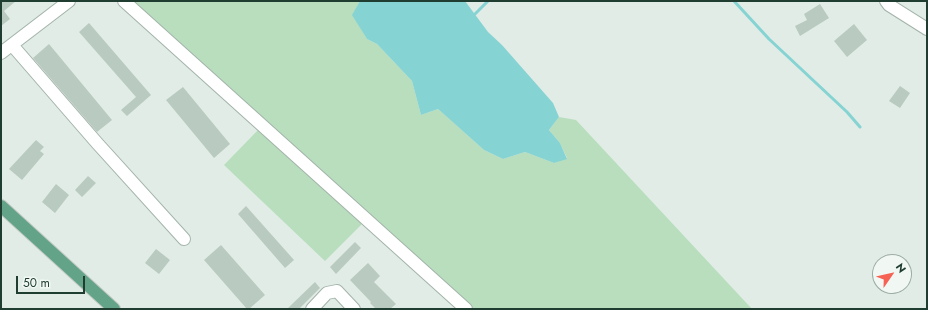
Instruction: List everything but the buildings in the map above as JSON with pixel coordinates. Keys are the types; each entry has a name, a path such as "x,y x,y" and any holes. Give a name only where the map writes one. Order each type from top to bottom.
{"main road":[{"path":"1,206 114,309"}],"street":[{"path":"1,52 69,1"},
{"path":"124,1 466,309"},
{"path":"886,1 889,6 927,29"},
{"path":"12,45 97,143 184,239"},
{"path":"312,309 327,293 337,290 354,309"}],"green space":[{"path":"117,1 360,1 353,15 367,39 377,44 412,81 421,115 438,109 484,150 503,159 525,152 554,163 567,158 560,143 549,130 559,117 576,120 752,309 460,309 364,222 325,261 224,165 259,129"}],"water":[{"path":"360,1 465,1 488,32 502,45 553,103 559,117 549,130 560,143 567,159 554,163 525,152 503,159 484,150 438,109 421,115 412,81 377,44 367,39 352,15"}],"waterway":[{"path":"475,14 488,1"},
{"path":"734,1 769,39 847,112 860,127"}]}
